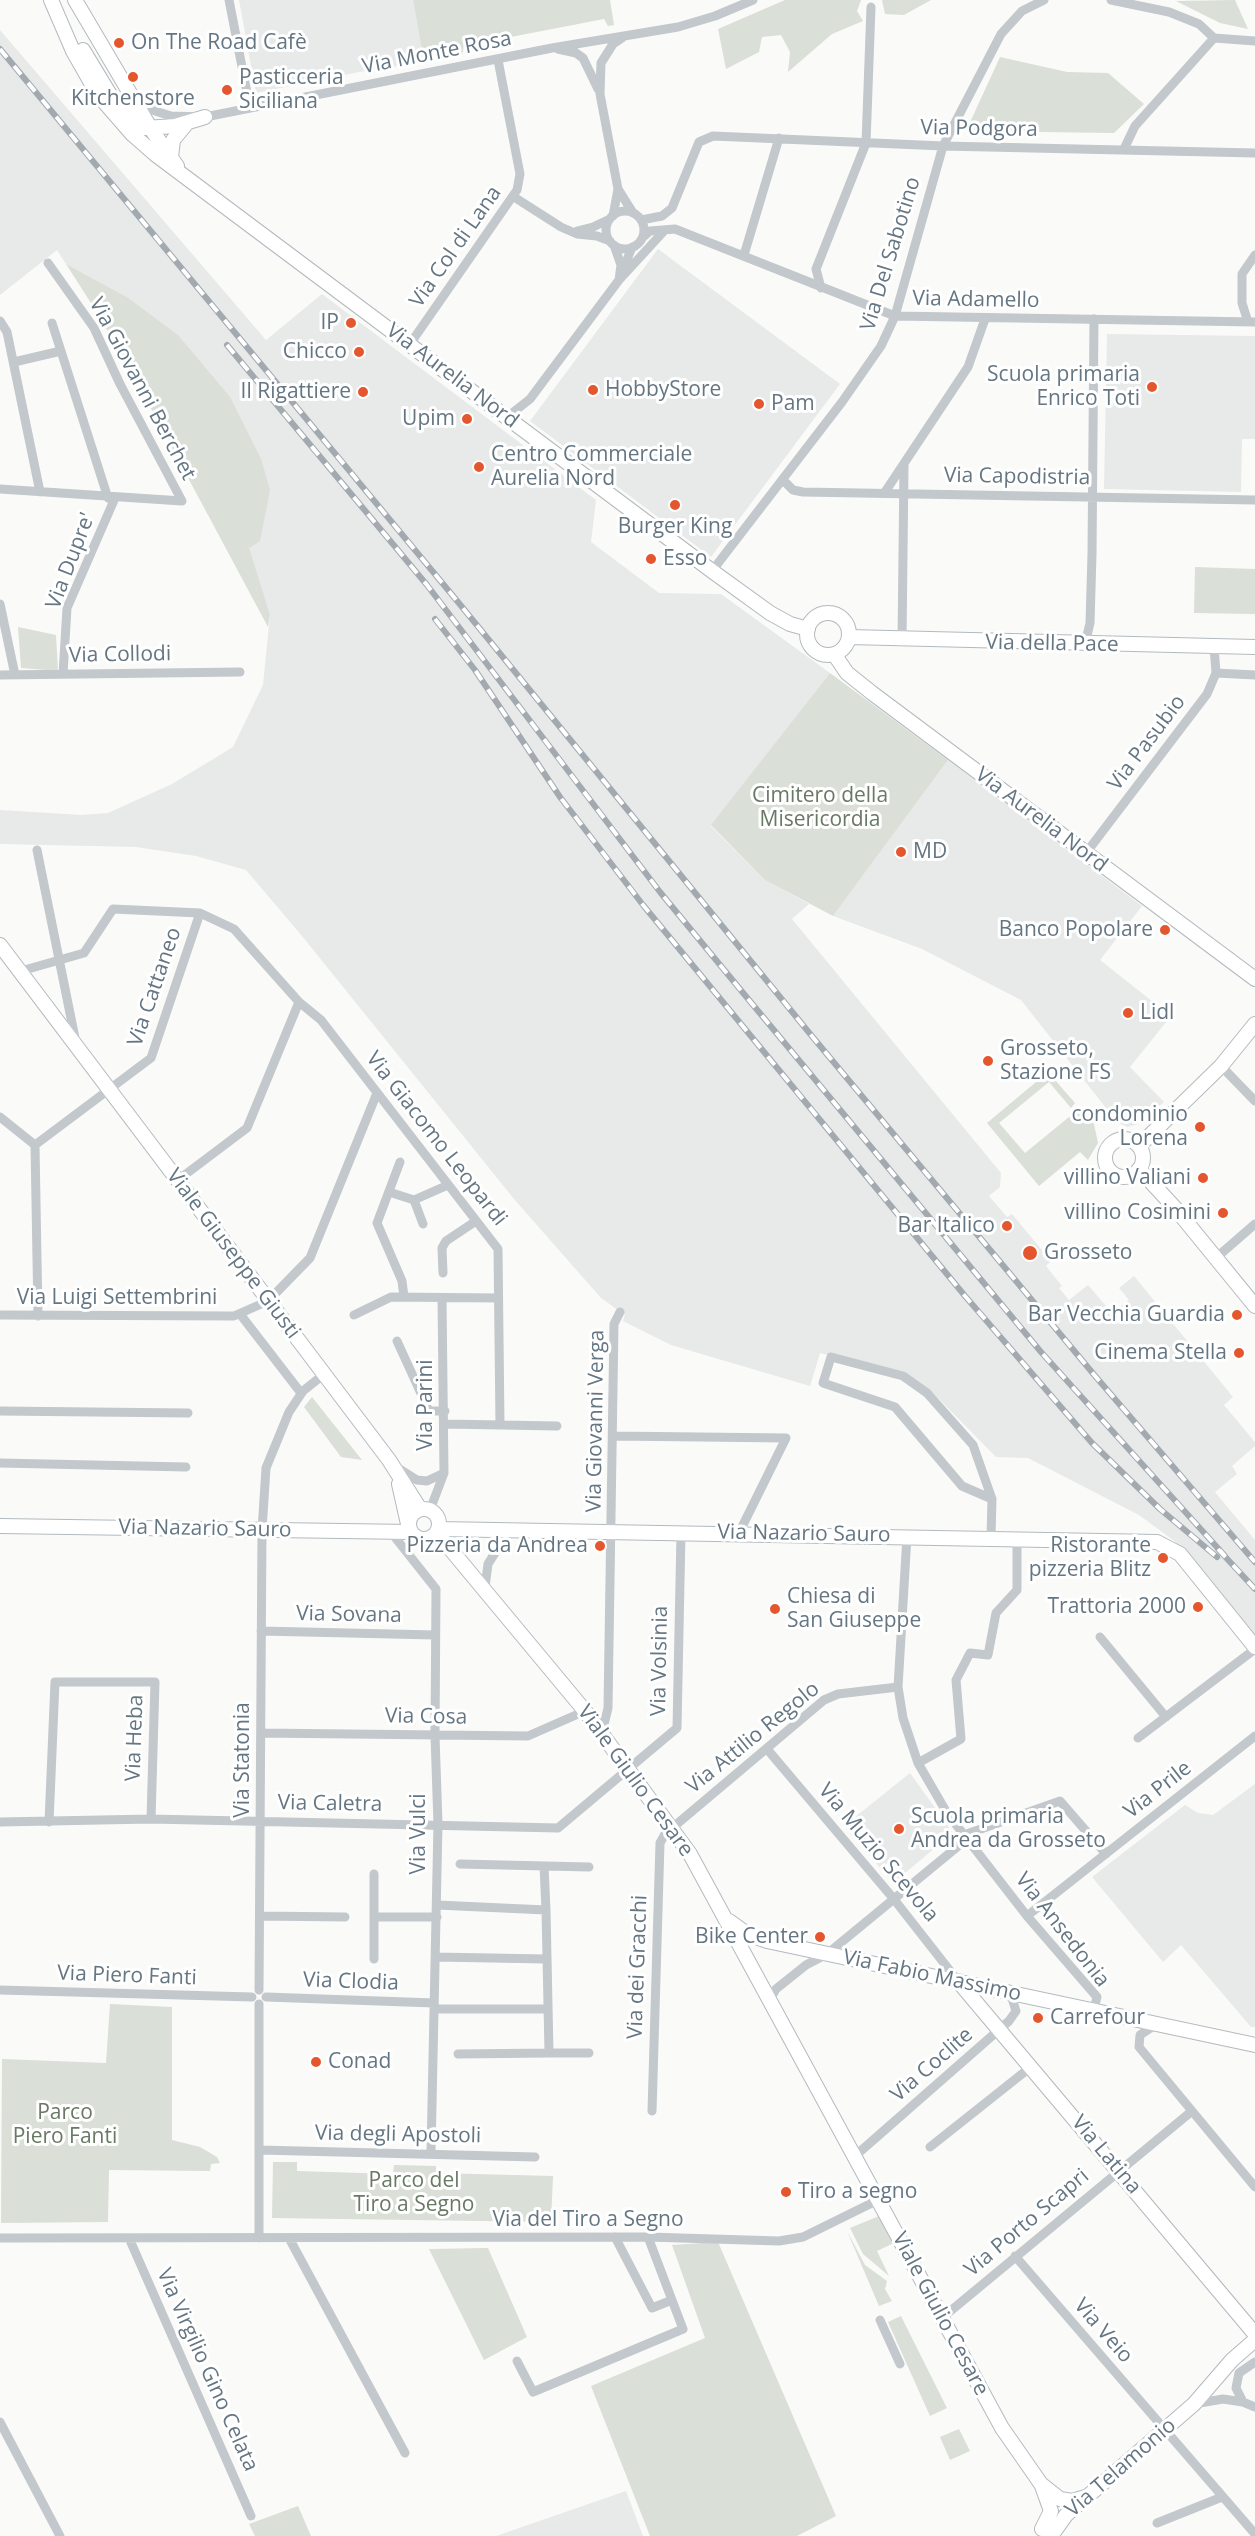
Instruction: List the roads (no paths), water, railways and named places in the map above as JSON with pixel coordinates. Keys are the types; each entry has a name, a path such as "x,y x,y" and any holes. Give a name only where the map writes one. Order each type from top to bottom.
{"main road":[{"name":"Via Aurelia Nord","path":"75,0 129,93 144,127 171,157 187,180"},
{"name":"Via Aurelia Nord","path":"52,2 87,77 115,116 132,134 187,180 770,613 790,624 808,629 812,647 822,654 834,654 847,673 872,693 1255,979"},
{"path":"52,2 105,88 144,127"},
{"path":"115,116 144,127 188,122 205,117"},
{"path":"171,157 173,140 188,122"},
{"path":"808,629 814,618 833,613 844,619 849,637 844,648 834,654"},
{"name":"Via della Pace","path":"849,637 902,641 1255,647"},
{"name":"Viale Giuseppe Giusti","path":"2,950 21,971 425,1510 438,1518 438,1531"},
{"path":"1139,1146 1221,1066 1255,1024"},
{"path":"1119,1140 1130,1140 1139,1146 1143,1158 1139,1169 1126,1177 1117,1176 1106,1166 1105,1156 1111,1144 1119,1140"},
{"path":"1139,1169 1216,1257 1255,1306"},
{"name":"Viale Giuseppe Giusti","path":"389,1460 403,1494 413,1532"},
{"path":"425,1510 412,1515 413,1532 431,1538 438,1531"},
{"name":"Via Nazario Sauro","path":"0,1526 413,1532"},
{"name":"Via Nazario Sauro","path":"438,1531 739,1533 1138,1541 1169,1547 1180,1554 1255,1648"},
{"name":"Viale Giulio Cesare","path":"438,1531 454,1554 485,1587 585,1711 671,1827 786,2028 1002,2428 1041,2484 1064,2500 1072,2501 1089,2496"},
{"name":"Viale Giulio Cesare","path":"413,1532 443,1552 454,1554"},
{"name":"Via Fabio Massimo","path":"722,1913 740,1930 767,1941 1255,2045"},
{"name":"Viale Giulio Cesare","path":"767,1941 757,1945 752,1956 786,2028"},
{"name":"Via Latina","path":"958,1982 1001,2029 1253,2328"},
{"name":"Via Telamonio","path":"1045,2534 1194,2404 1232,2360 1255,2340"},
{"path":"1041,2484 1051,2511 1045,2534"}],"street":[{"path":"229,0 250,108"},
{"name":"Via Monte Rosa","path":"129,93 146,106 162,113 180,117 205,117 552,48 698,22 753,0"},
{"name":"Via Del Sabotino","path":"712,571 873,359 895,316 943,146 1000,34 1022,11 1044,0"},
{"path":"1111,0 1169,12 1199,24 1214,38 1255,41"},
{"path":"821,288 816,269 866,143 871,7"},
{"path":"626,35 612,44 604,54 600,72 600,94 618,189 633,213 641,220 643,237"},
{"path":"1124,149 1135,126 1214,38"},
{"path":"552,48 576,53 583,58 600,94"},
{"name":"Via Col di Lana","path":"410,344 514,197 520,174 498,60"},
{"name":"Via Podgora","path":"672,208 702,139 713,136 943,146 1255,153"},
{"path":"744,255 780,138"},
{"path":"618,189 612,218 606,230 621,265 619,280"},
{"path":"514,197 568,230 612,243 623,249 632,247"},
{"path":"641,220 662,216 672,208"},
{"path":"671,229 672,208"},
{"path":"568,230 583,231 623,212 633,213"},
{"path":"619,280 632,247 650,231 671,229"},
{"path":"506,418 530,399 619,280 658,234 671,229"},
{"name":"Via Adamello","path":"671,229 744,255 895,316 1251,322"},
{"path":"1251,322 1242,303 1242,274 1255,255"},
{"name":"Via Giovanni Berchet","path":"0,489 182,501 120,384 94,328 48,263"},
{"path":"885,492 968,367 985,319"},
{"path":"1085,644 1090,623 1094,319"},
{"path":"0,321 7,332 40,492"},
{"path":"52,323 111,498"},
{"path":"14,362 61,351"},
{"path":"902,641 905,462"},
{"name":"Via Capodistria","path":"783,480 793,490 803,492 1255,500"},
{"name":"Via Dupre'","path":"63,674 67,608 111,498"},
{"path":"0,604 15,675"},
{"path":"1214,646 1216,673 1255,675"},
{"name":"Via Collodi","path":"0,675 240,672"},
{"name":"Via Pasubio","path":"1086,854 1207,694 1216,673"},
{"name":"Viale Giuseppe Giusti","path":"37,850 77,1048"},
{"path":"21,971 84,952 113,909 200,913"},
{"name":"Via Giacomo Leopardi","path":"200,913 234,929 299,1002 321,1020 498,1249 500,1425"},
{"name":"Via Cattaneo","path":"35,1146 151,1058 200,913"},
{"path":"178,1180 247,1128 299,1002"},
{"path":"1221,1066 1255,1101"},
{"name":"Via Luigi Settembrini","path":"0,1315 240,1314 267,1301 310,1258 377,1093"},
{"path":"0,1117 35,1146 38,1316"},
{"path":"400,1162 377,1223 402,1281 404,1297"},
{"path":"389,1192 414,1200 448,1185"},
{"path":"414,1200 423,1224"},
{"path":"442,1273 442,1248 446,1241 476,1221"},
{"path":"1216,1257 1255,1224"},
{"path":"354,1315 391,1297 498,1298"},
{"name":"Via Parini","path":"425,1510 444,1473 442,1298"},
{"name":"Via Giovanni Verga","path":"602,1733 608,1708 614,1324 620,1312"},
{"path":"240,1314 301,1393"},
{"path":"397,1341 429,1411 445,1411"},
{"path":"991,1537 992,1499 973,1445 927,1393 903,1376 831,1357 823,1383 895,1407 962,1486 992,1499"},
{"name":"Via Statonia","path":"259,2238 261,1631 262,1530 266,1468 289,1412 301,1393 323,1375"},
{"path":"0,1412 188,1413"},
{"path":"444,1424 556,1426"},
{"path":"613,1436 786,1438 739,1533"},
{"path":"389,1460 417,1480 427,1481 444,1473"},
{"path":"0,1463 186,1467"},
{"path":"485,1587 488,1564 510,1530"},
{"name":"Via Vulci","path":"390,1531 435,1589 435,1736 438,1824 431,2152"},
{"name":"Via Volsinia","path":"629,1768 677,1728 681,1533"},
{"name":"Via Ansedonia","path":"908,1536 898,1687 903,1719 918,1762 947,1813 1027,1916 1096,1997 1095,2005 1086,2009"},
{"path":"918,1762 961,1739 956,1680 970,1653 988,1655 996,1613 1017,1590 1017,1539"},
{"name":"Via Sovana","path":"261,1631 435,1635"},
{"path":"1100,1637 1166,1717"},
{"path":"1138,1738 1255,1648"},
{"name":"Via Heba","path":"49,1822 55,1682 155,1683 151,1819"},
{"name":"Via Attilio Regolo","path":"671,1827 768,1749 824,1700 838,1694 898,1687"},
{"name":"Via Cosa","path":"261,1733 528,1736 585,1711"},
{"name":"Via Prile","path":"1027,1916 1255,1736"},
{"name":"Via Muzio Scevola","path":"768,1749 893,1898 958,1982"},
{"name":"Via Caletra","path":"0,1822 151,1819 261,1820 558,1828 629,1768"},
{"path":"772,1996 776,1989 806,1965 827,1954 966,1836 1060,1801 1106,1854"},
{"name":"Via dei Gracchi","path":"652,2111 660,1843 671,1827"},
{"path":"460,1864 589,1866"},
{"path":"544,1866 549,2053"},
{"name":"Via Clodia","path":"374,1874 374,1959"},
{"path":"437,1905 546,1910"},
{"path":"260,1916 345,1917"},
{"path":"374,1917 437,1917"},
{"path":"436,1958 546,1959"},
{"name":"Via Piero Fanti","path":"0,1990 259,1997"},
{"name":"Via Coclite","path":"855,2156 1001,2029 1016,2011 1010,1992"},
{"name":"Via Clodia","path":"259,1997 547,2009"},
{"path":"1158,2025 1144,2030 1138,2040 1139,2047 1255,2187"},
{"path":"458,2054 589,2053"},
{"path":"930,2147 1032,2066"},
{"name":"Via Porto Scapri","path":"942,2318 1192,2111"},
{"name":"Via degli Apostoli","path":"260,2150 431,2152 535,2157"},
{"name":"Via del Tiro a Segno","path":"0,2238 648,2237 792,2240 878,2200"},
{"path":"615,2237 652,2307 672,2300"},
{"path":"517,2361 533,2392 683,2329 648,2237"},
{"name":"Via Virgilio Gino Celata","path":"129,2238 251,2516"},
{"path":"289,2238 405,2453"},
{"name":"Via Veio","path":"1015,2256 1255,2534"},
{"path":"880,2320 900,2364"},
{"path":"1255,2362 1244,2367 1236,2380 1239,2395 1249,2405 1255,2416"},
{"name":"Via Telamonio","path":"1194,2404 1223,2399 1249,2405"},
{"path":"0,2422 60,2536"},
{"path":"1157,2523 1222,2497"}],"railway":[{"path":"0,49 458,602 811,1035 1096,1377 1255,1562"},
{"path":"227,345 427,585 660,892 744,994 1041,1352 1225,1556"},
{"path":"435,619 475,670 560,797 643,905 965,1296 1092,1443 1160,1509 1217,1557"},
{"path":"1218,1549 1255,1589"}],"place":[{"name":"On The Road Cafè","path":"119,43"},
{"name":"Kitchenstore","path":"133,77"},
{"name":"Pasticceria Siciliana","path":"227,90"},
{"name":"IP","path":"351,323"},
{"name":"Chicco","path":"359,352"},
{"name":"Scuola primaria Enrico Toti","path":"1152,387"},
{"name":"HobbyStore","path":"593,390"},
{"name":"Il Rigattiere","path":"363,392"},
{"name":"Pam","path":"759,404"},
{"name":"Upim","path":"467,419"},
{"name":"Centro Commerciale Aurelia Nord","path":"479,467"},
{"name":"Burger King","path":"675,505"},
{"name":"Esso","path":"651,559"},
{"name":"MD","path":"901,852"},
{"name":"Banco Popolare","path":"1165,930"},
{"name":"Lidl","path":"1128,1013"},
{"name":"Grosseto, Stazione FS","path":"988,1061"},
{"name":"condominio Lorena","path":"1200,1127"},
{"name":"villino Valiani","path":"1203,1178"},
{"name":"villino Cosimini","path":"1223,1213"},
{"name":"Bar Italico","path":"1007,1226"},
{"name":"Grosseto","path":"1030,1253"},
{"name":"Bar Vecchia Guardia","path":"1237,1315"},
{"name":"Cinema Stella","path":"1239,1353"},
{"name":"Pizzeria da Andrea","path":"600,1546"},
{"name":"Ristorante pizzeria Blitz","path":"1163,1558"},
{"name":"Trattoria 2000","path":"1198,1607"},
{"name":"Chiesa di San Giuseppe","path":"775,1609"},
{"name":"Scuola primaria Andrea da Grosseto","path":"899,1829"},
{"name":"Bike Center","path":"820,1937"},
{"name":"Carrefour","path":"1038,2018"},
{"name":"Conad","path":"316,2062"},
{"name":"Tiro a segno","path":"786,2192"}],"park label":[{"name":"Cimitero della Misericordia","path":"820,808"},
{"name":"Parco Piero Fanti","path":"65,2125"},
{"name":"Parco del Tiro a Segno","path":"414,2193"}]}
